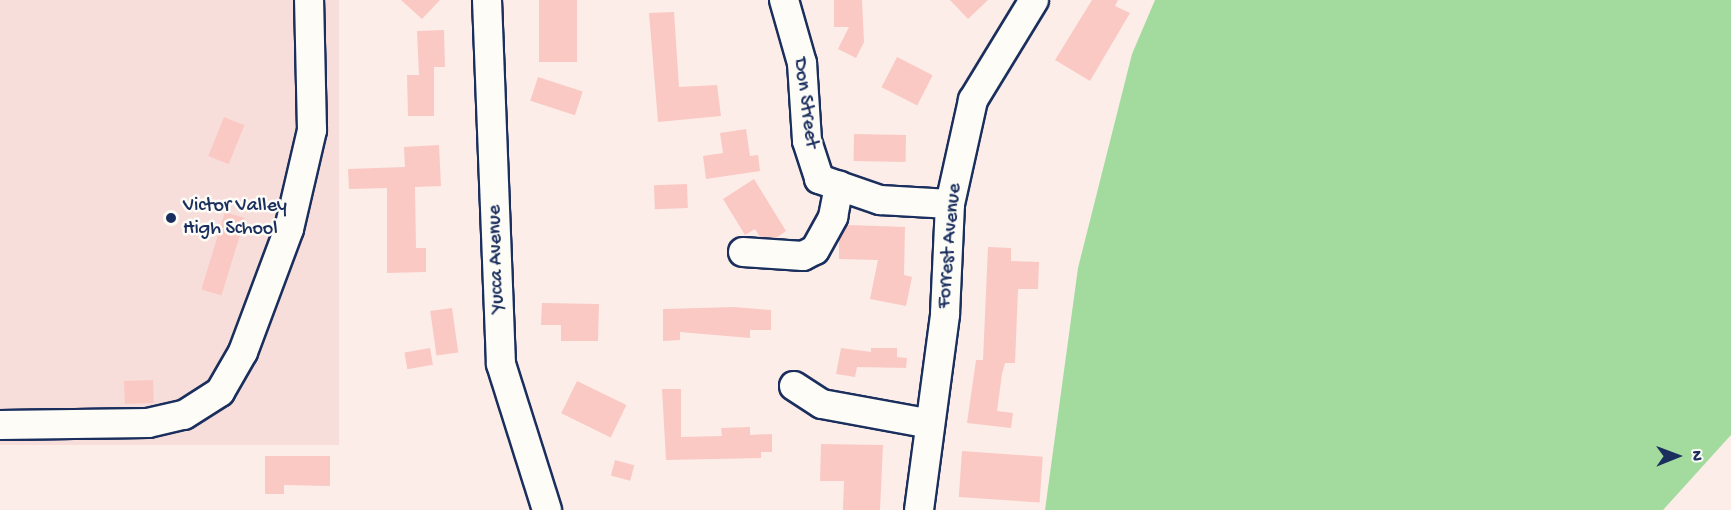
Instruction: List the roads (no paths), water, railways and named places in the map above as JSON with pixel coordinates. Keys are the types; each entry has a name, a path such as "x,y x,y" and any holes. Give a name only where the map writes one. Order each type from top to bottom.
{"street":[{"path":"0,425 148,423 184,415 220,392 243,352 289,229 312,130 309,0"},
{"name":"Yucca Avenue","path":"487,0 501,364 547,510"},
{"name":"Don Street","path":"784,0 802,63 807,141 819,179 880,200 950,204"},
{"name":"Forrest Avenue","path":"919,510 926,423 945,314 950,204 973,100 1034,0"},
{"path":"742,252 803,256 815,250 833,217 840,186"},
{"path":"794,386 822,404 926,423"}],"place":[{"name":"Victor Valley High School","path":"171,218"}]}
